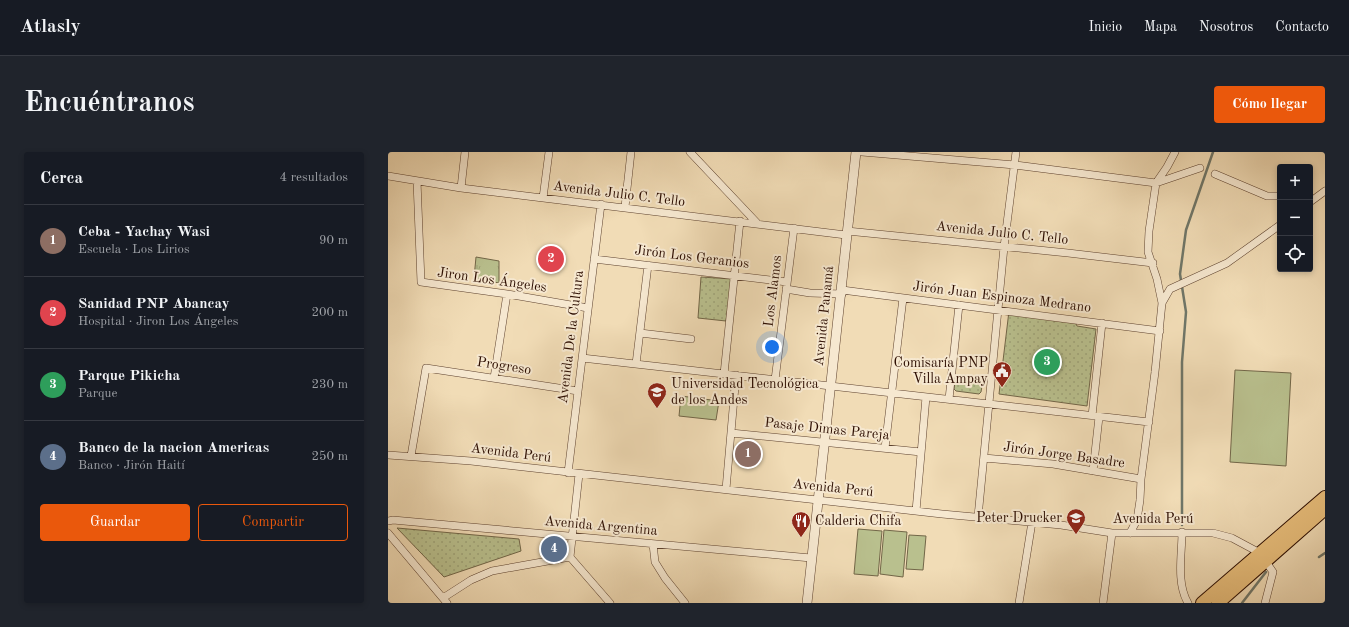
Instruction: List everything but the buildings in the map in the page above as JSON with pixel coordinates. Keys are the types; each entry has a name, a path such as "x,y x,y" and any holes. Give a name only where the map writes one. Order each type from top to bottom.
{"highway":[{"path":"1218,603 1325,497"},
{"path":"1202,603 1325,509"}],"street":[{"path":"461,188 465,152"},
{"path":"543,198 549,152"},
{"path":"625,207 631,152"},
{"path":"690,152 758,224"},
{"name":"Avenida Panamá","path":"807,603 842,292 856,152"},
{"path":"862,152 1015,165 1156,183 1200,168"},
{"path":"978,517 1004,246 1016,152"},
{"path":"1130,533 1138,515 1141,479 1160,331 1162,303 1153,264 1148,252 1156,183 1175,152"},
{"path":"1215,174 1267,196 1277,196"},
{"name":"Avenida Julio C. Tello","path":"388,176 461,188 758,224 1004,246 1153,264"},
{"name":"Jiron Los Ángeles","path":"417,181 420,281 423,283 507,294 588,308"},
{"path":"1313,200 1325,191"},
{"name":"Avenida De la Cultura","path":"568,473 601,204"},
{"path":"724,374 740,221"},
{"path":"1162,303 1166,294 1176,286 1231,260 1277,226"},
{"name":"Los Alamos","path":"775,380 794,228"},
{"name":"Jirón Los Geranios","path":"594,259 734,276 787,285 810,292 842,292"},
{"path":"636,364 648,265"},
{"name":"Jirón Juan Espinoza Medrano","path":"842,292 998,309 1160,331"},
{"path":"494,378 507,294"},
{"path":"885,448 903,298"},
{"path":"949,399 959,305"},
{"path":"1093,471 1102,323"},
{"path":"640,333 691,339"},
{"path":"582,358 1148,422"},
{"name":"Progreso","path":"411,456 426,368 578,391"},
{"path":"726,490 736,375"},
{"path":"916,511 926,397"},
{"name":"Pasaje Dimas Pareja","path":"731,433 921,452"},
{"name":"Avenida Perú","path":"388,455 471,461 916,511 1032,522 1112,533 1182,532 1223,534 1243,543 1264,557"},
{"name":"Jirón Jorge Basadre","path":"984,458 1053,464 1141,479"},
{"path":"579,474 570,557 610,603"},
{"name":"Avenida Argentina","path":"388,521 811,558"},
{"path":"1019,603 1032,522"},
{"path":"1182,532 1182,586 1183,595 1188,603"},
{"path":"388,533 445,601 471,580 492,571 570,557"},
{"path":"1103,603 1112,533"},
{"path":"653,544 655,562 665,578 686,603"},
{"path":"1264,557 1273,572 1265,603"}],"green space":[{"path":"476,257 499,261 499,283 474,278"},
{"path":"701,277 732,279 726,321 698,318"},
{"path":"1009,311 1075,322 1077,326 1096,329 1087,406 999,394"},
{"path":"1235,370 1291,373 1286,466 1230,462"},
{"path":"955,377 983,380 981,392 979,394 956,391 954,389"},
{"path":"681,396 719,401 716,420 679,416"},
{"path":"397,528 519,539 521,551 444,577"},
{"path":"858,529 882,531 878,576 854,574"},
{"path":"884,530 907,532 903,577 880,574"},
{"path":"909,535 926,536 923,570 906,569"}],"waterway":[{"path":"1182,525 1182,362 1186,312 1180,274 1186,230 1213,152"},
{"path":"1319,557 1325,553"},
{"path":"1242,603 1266,572"}],"place":[{"name":"Sanidad PNP Abancay","path":"551,259"},
{"name":"Parque Pikicha","path":"1047,362"},
{"name":"Comisaría PNP Villa Ampay","path":"1002,388"},
{"name":"Universidad Tecnológica de los Andes","path":"657,409"},
{"name":"Ceba - Yachay Wasi","path":"748,454"},
{"name":"Peter Drucker","path":"1076,535"},
{"name":"Calderia Chifa","path":"801,538"},
{"name":"Banco de la nacion Americas","path":"554,549"}]}
